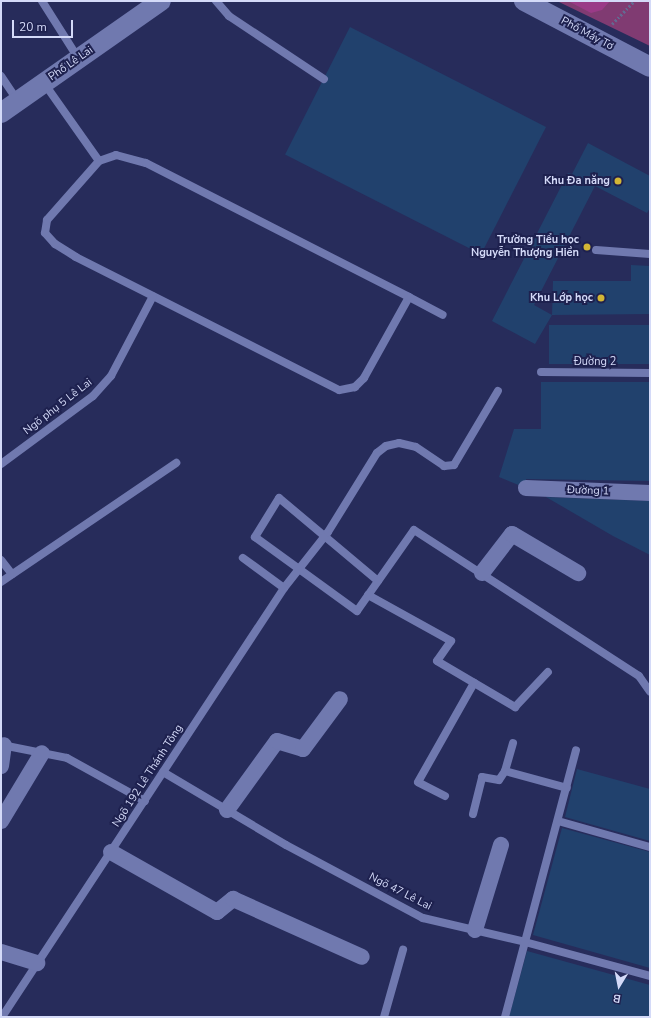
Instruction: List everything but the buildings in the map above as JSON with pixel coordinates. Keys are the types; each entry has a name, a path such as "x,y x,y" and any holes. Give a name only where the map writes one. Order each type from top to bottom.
{"street":[{"name":"Phố Lê Lai","path":"1,113 161,1"},
{"name":"Phố Máy Tơ","path":"524,1 650,67"},
{"name":"Đường 1","path":"526,488 650,493"},
{"path":"482,573 512,534 578,573"},
{"path":"227,810 277,741 302,749 340,700"},
{"path":"1,766 3,745"},
{"path":"1,821 42,753"},
{"path":"475,930 500,845"},
{"path":"111,852 217,912 233,899 362,957"},
{"path":"1,952 37,963"}],"lane":[{"path":"42,1 78,59"},
{"path":"216,1 229,16 324,79"},
{"path":"1,76 18,102"},
{"path":"44,83 99,161"},
{"path":"409,297 364,378 354,387 339,390 76,257 55,244 46,233 47,220 99,161 116,155 146,163 409,297 443,315"},
{"path":"596,250 650,254"},
{"name":"Ngõ phụ 5 Lê Lai","path":"1,464 93,396 111,376 153,296"},
{"name":"Đường 2","path":"541,372 650,373"},
{"name":"Ngõ 192 Lê Thánh Tông","path":"2,1017 284,588 325,536 377,452 386,446 399,443 416,447 444,466 454,465 498,391"},
{"path":"1,582 176,463"},
{"path":"378,581 279,498 255,537 357,611 414,530 639,676 650,692"},
{"path":"243,558 284,588"},
{"path":"1,560 12,574"},
{"path":"368,595 451,641 437,661 515,707 548,672"},
{"path":"445,796 418,782 474,683"},
{"path":"474,814 482,777 499,780 504,771 513,743"},
{"path":"3,745 67,758 145,801"},
{"path":"504,1017 567,788 576,750"},
{"path":"504,771 567,788"},
{"name":"Ngõ 47 Lê Lai","path":"163,772 286,845 423,918 525,942 650,976"},
{"path":"558,821 650,847"},
{"path":"384,1017 403,950"}],"path":[{"path":"609,27 634,1"}],"shaded area":[{"path":"557,1 650,1 650,46"},
{"path":"568,1 610,1 602,10 591,13"}],"place":[{"name":"Khu Đa năng","path":"618,181"},
{"name":"Trường Tiểu học Nguyễn Thượng Hiền","path":"587,247"},
{"name":"Khu Lớp học","path":"601,298"}]}
